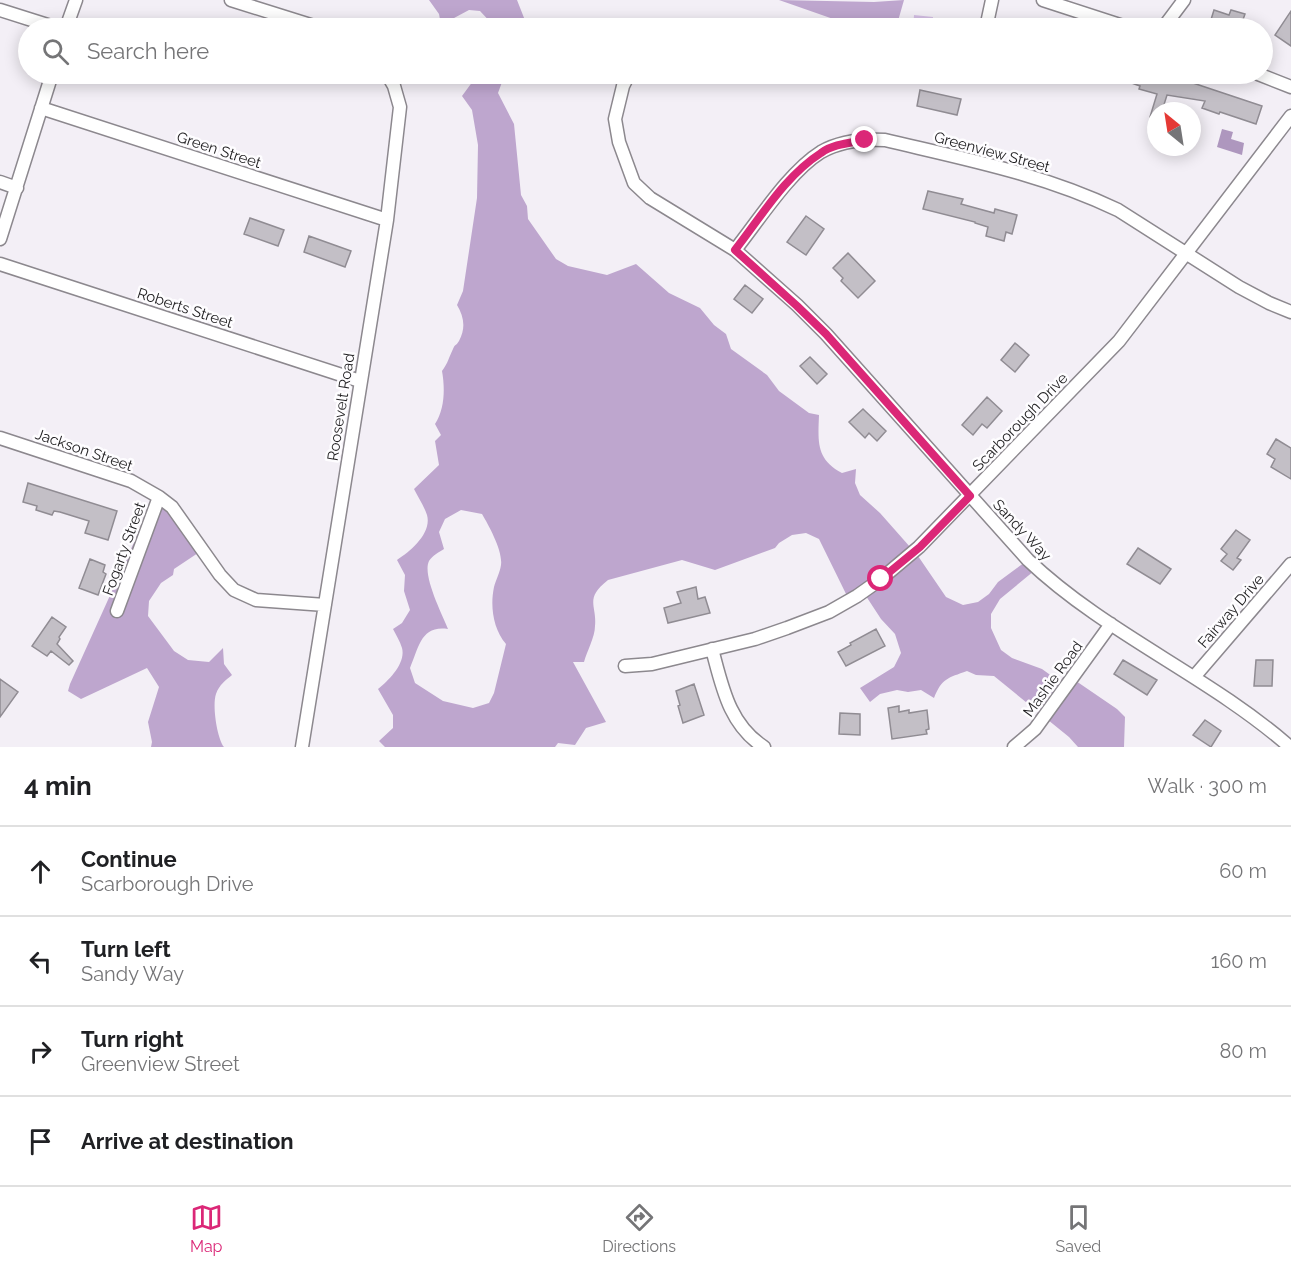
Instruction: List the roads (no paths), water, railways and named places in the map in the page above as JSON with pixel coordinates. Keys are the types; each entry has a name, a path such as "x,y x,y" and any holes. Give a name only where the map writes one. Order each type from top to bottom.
{"street":[{"path":"70,18 76,0"},
{"path":"231,0 288,18"},
{"path":"988,18 992,0"},
{"path":"1043,0 1098,18"},
{"path":"1170,18 1184,0"},
{"path":"0,10 25,18"},
{"path":"1273,80 1291,87"},
{"path":"0,239 49,84"},
{"name":"Roosevelt Road","path":"302,747 387,220 400,107 393,84"},
{"name":"Sandy Way","path":"624,84 615,118 619,142 634,183 650,198 735,250 797,306 826,334 1028,560 1051,582 1194,677 1290,747"},
{"name":"Green Street","path":"41,108 387,220"},
{"name":"Scarborough Drive","path":"625,666 652,664 755,639 829,612 857,596 920,547 1119,341 1291,116"},
{"name":"Greenview Street","path":"735,250 791,179 822,152 840,145 865,140 885,140 1031,175 1095,199 1118,210 1253,295 1291,312"},
{"path":"0,182 17,188"},
{"name":"Roberts Street","path":"0,264 360,381"},
{"name":"Jackson Street","path":"0,438 131,481 159,497 172,507 220,575 234,590 255,600 325,605"},
{"name":"Fogarty Street","path":"117,611 159,497"},
{"name":"Fairway Drive","path":"1194,677 1291,564"},
{"name":"Mashie Road","path":"1014,747 1035,729 1111,624"},
{"path":"712,649 729,708 747,734 764,747"}]}
